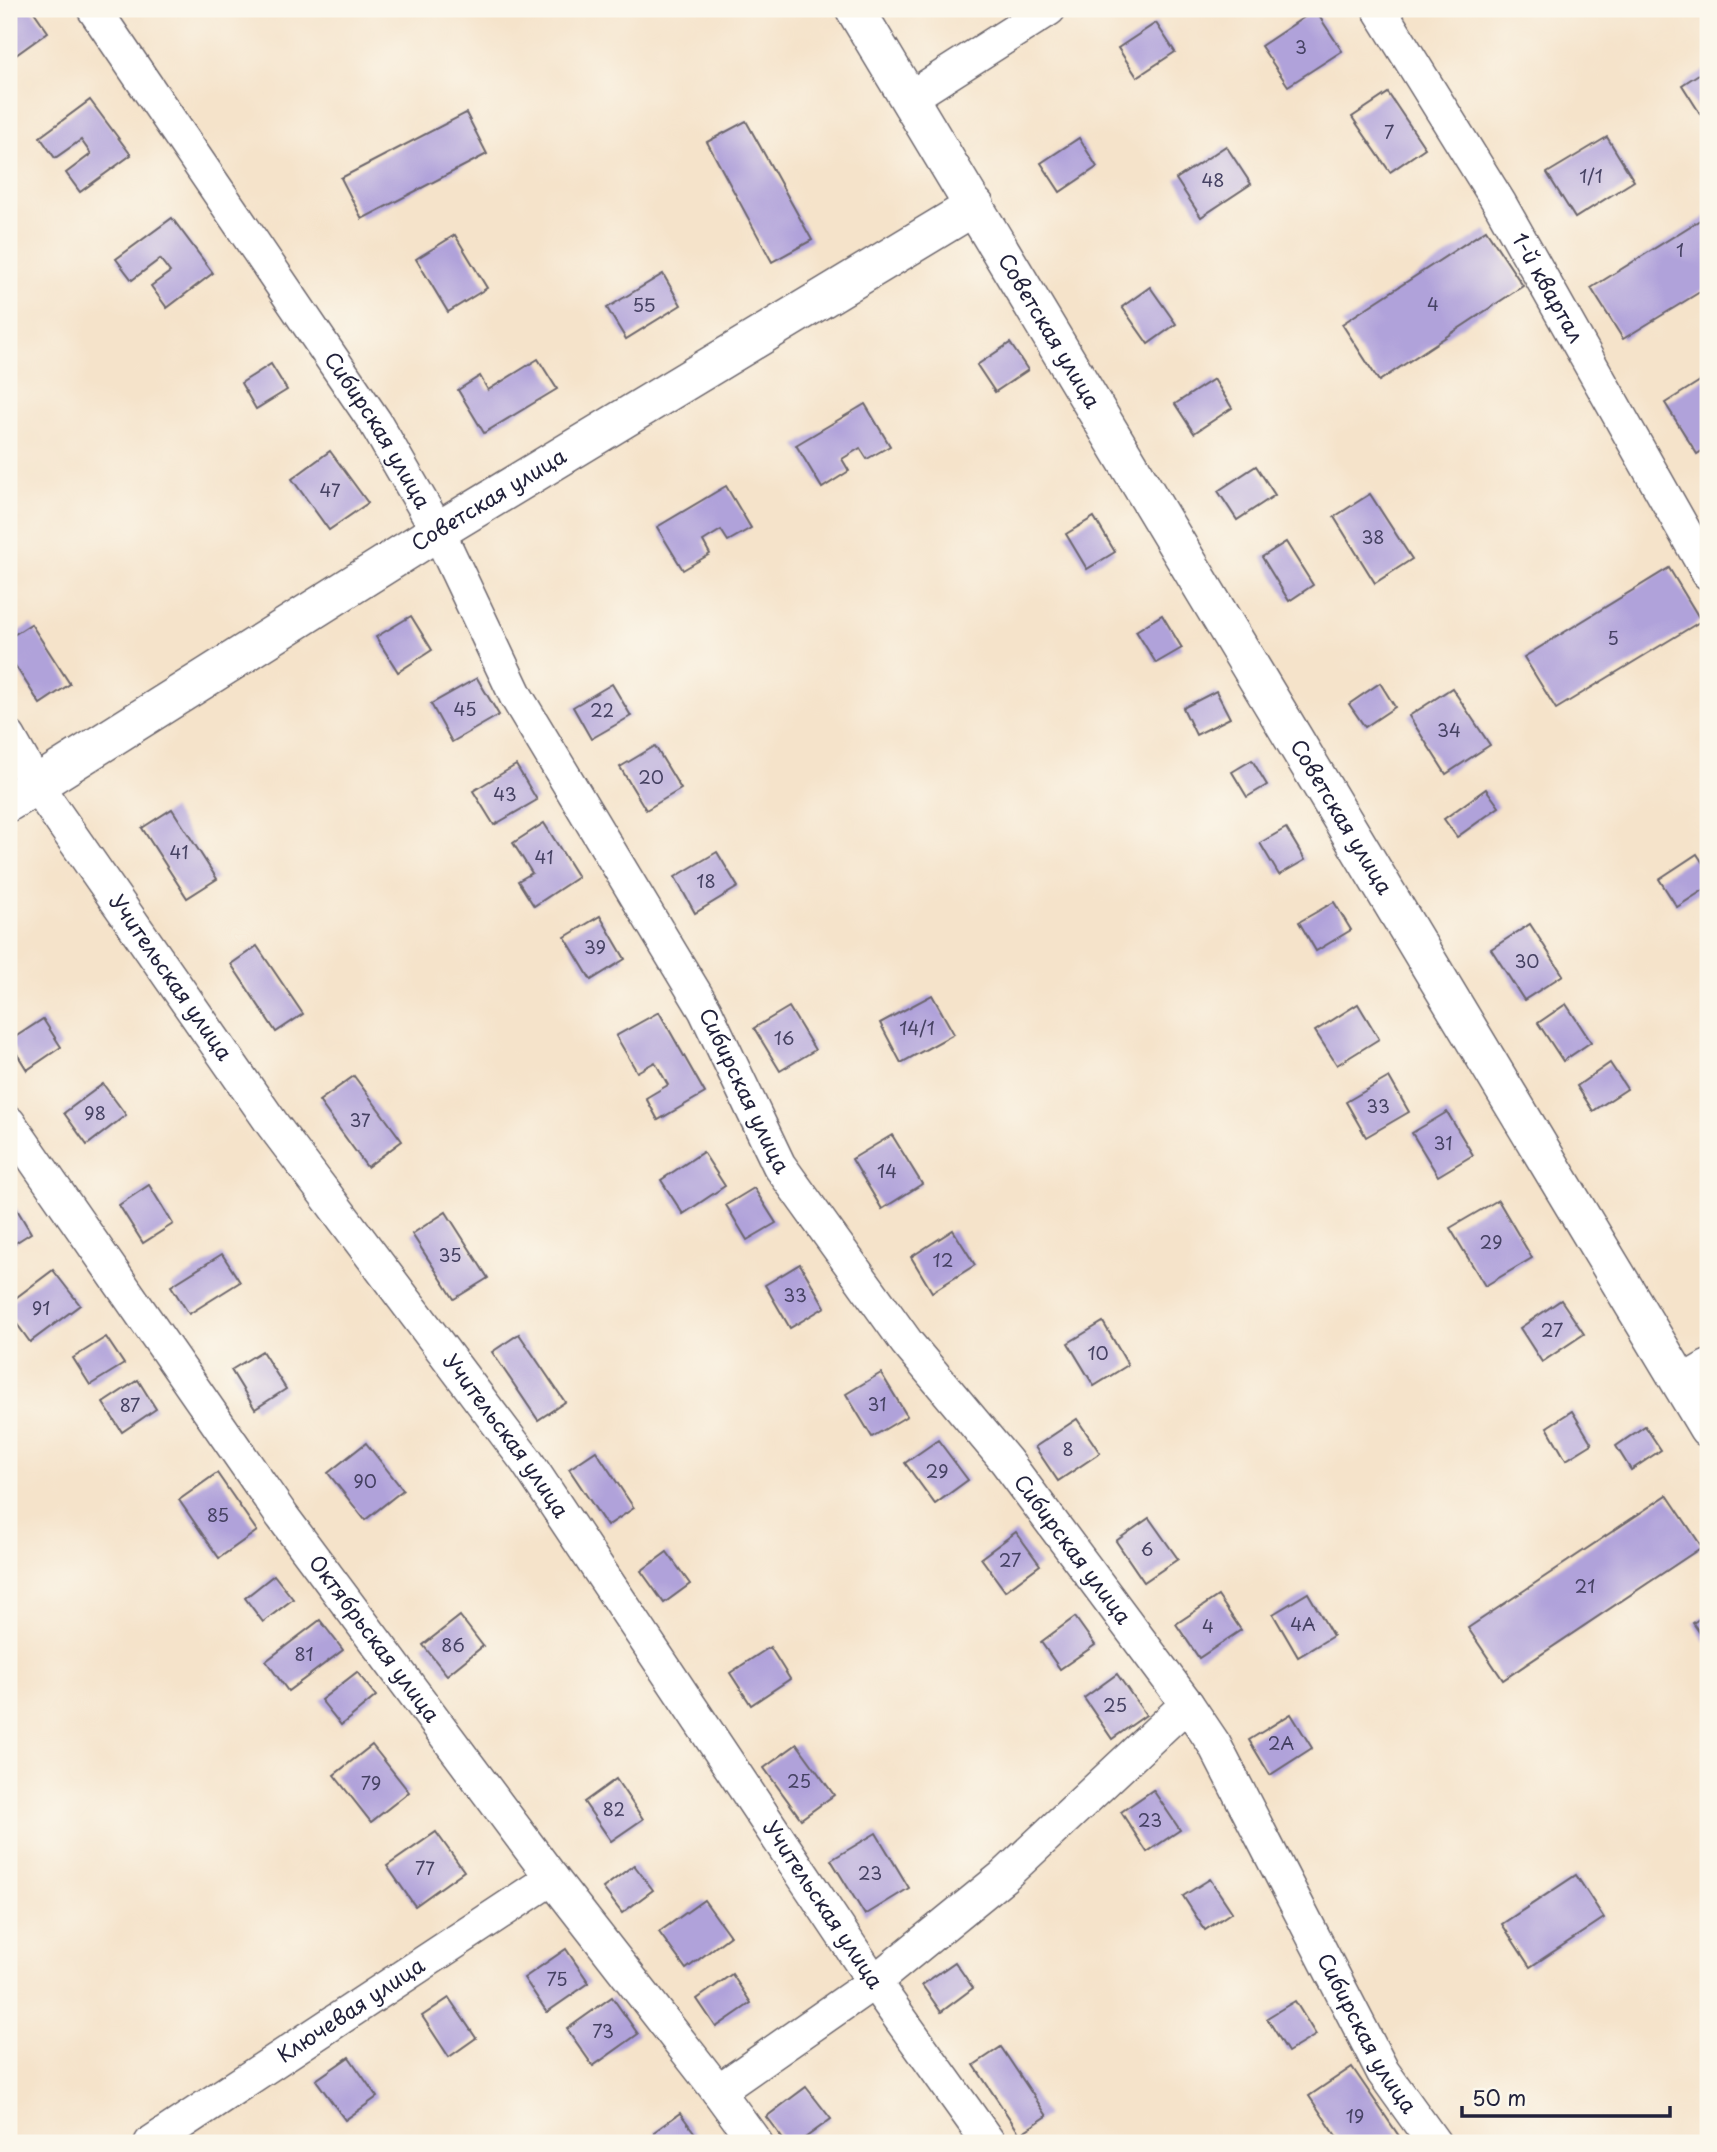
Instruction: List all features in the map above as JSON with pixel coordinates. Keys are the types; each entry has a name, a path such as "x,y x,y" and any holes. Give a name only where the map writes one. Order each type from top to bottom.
{"main road":[{"name":"Советская улица","path":"855,9 1695,1375 1708,1428"},
{"name":"Советская улица","path":"22,793 438,531 975,206"}],"street":[{"name":"Сибирская улица","path":"94,9 375,422 438,531 516,696 705,1010 779,1165 907,1343 1006,1461 1214,1744 1383,2072 1434,2143"},
{"path":"908,99 1049,9"},
{"name":"1-й квартал","path":"1379,9 1500,204 1708,573"},
{"name":"Учительская улица","path":"9,737 22,793 527,1462 874,1982 989,2143"},
{"name":"Октябрьская улица","path":"9,1123 282,1516 552,1878 756,2143"},
{"path":"718,2091 874,1982 1004,1877 1187,1704"},
{"name":"Ключевая улица","path":"151,2143 552,1878"}],"building":[{"path":"9,9 32,9 48,32 9,60"},
{"path":"1315,10 1342,51 1288,86 1261,46"},
{"path":"1156,23 1175,52 1137,77 1118,48"},
{"path":"1708,68 1708,126 1682,85"},
{"path":"1388,93 1425,148 1390,172 1352,117"},
{"path":"90,100 131,155 80,192 66,173 91,154 81,140 55,158 40,137"},
{"path":"466,113 487,154 362,219 341,178"},
{"path":"746,121 812,240 772,262 707,142"},
{"path":"1607,137 1634,181 1575,218 1547,173"},
{"path":"1079,138 1097,167 1060,192 1041,163"},
{"path":"1226,146 1251,184 1201,217 1176,179"},
{"path":"1708,215 1708,287 1623,339 1591,288"},
{"path":"172,218 213,273 167,308 151,286 170,272 160,259 132,280 116,259"},
{"path":"1486,230 1523,286 1379,381 1342,324"},
{"path":"455,235 487,288 448,312 416,259"},
{"path":"663,274 681,305 626,339 607,308"},
{"path":"1150,287 1176,324 1148,344 1122,307"},
{"path":"1010,343 1028,370 995,392 977,365"},
{"path":"538,359 557,389 484,433 458,390 480,376 488,390"},
{"path":"271,364 287,390 256,409 241,383"},
{"path":"1708,376 1708,447 1697,454 1665,403"},
{"path":"1214,379 1232,408 1194,433 1175,404"},
{"path":"865,404 890,446 867,459 860,448 842,459 849,471 822,488 796,445"},
{"path":"330,451 368,503 329,530 292,479"},
{"path":"1256,466 1275,495 1237,520 1218,491"},
{"path":"726,486 751,528 728,541 721,530 703,541 710,554 683,570 657,527"},
{"path":"1370,494 1412,559 1375,583 1334,517"},
{"path":"1094,517 1115,552 1087,569 1066,534"},
{"path":"1286,542 1313,585 1289,601 1262,557"},
{"path":"1669,568 1701,621 1556,709 1524,657"},
{"path":"1162,615 1182,648 1156,663 1136,631"},
{"path":"411,616 432,650 398,672 376,637"},
{"path":"31,624 70,684 40,704 9,656 9,638"},
{"path":"477,678 499,715 452,742 431,704"},
{"path":"1380,683 1395,707 1365,727 1349,704"},
{"path":"612,684 631,716 591,739 573,707"},
{"path":"1452,688 1490,745 1446,774 1409,716"},
{"path":"1216,691 1230,718 1196,735 1183,708"},
{"path":"655,746 681,789 646,810 620,767"},
{"path":"1252,760 1267,785 1247,797 1232,772"},
{"path":"516,765 537,800 494,825 473,791"},
{"path":"1486,789 1499,807 1457,837 1444,819"},
{"path":"172,809 217,879 187,898 142,828"},
{"path":"544,823 578,877 534,906 518,881 532,873 513,843"},
{"path":"1286,828 1305,860 1279,875 1260,843"},
{"path":"717,852 738,887 695,913 675,877"},
{"path":"1697,854 1708,871 1708,887 1677,907 1659,879"},
{"path":"1334,902 1351,930 1316,951 1299,922"},
{"path":"600,916 625,959 591,980 565,937"},
{"path":"1530,924 1563,975 1524,1000 1491,949"},
{"path":"257,946 303,1014 276,1032 231,964"},
{"path":"932,995 954,1034 901,1063 880,1023"},
{"path":"1358,1004 1379,1039 1337,1065 1315,1031"},
{"path":"1566,1004 1591,1042 1563,1061 1538,1023"},
{"path":"789,1007 815,1050 780,1071 754,1028"},
{"path":"659,1012 705,1093 658,1120 646,1098 668,1085 655,1062 637,1072 616,1036"},
{"path":"43,1019 61,1047 27,1070 9,1041"},
{"path":"1610,1063 1627,1089 1593,1111 1577,1086"},
{"path":"354,1076 402,1141 367,1167 319,1101"},
{"path":"1389,1077 1409,1112 1366,1137 1346,1102"},
{"path":"103,1084 126,1115 87,1145 64,1113"},
{"path":"1447,1112 1473,1155 1438,1176 1412,1133"},
{"path":"892,1135 922,1184 882,1209 852,1159"},
{"path":"703,1152 725,1186 683,1214 661,1180"},
{"path":"149,1185 173,1224 143,1243 119,1205"},
{"path":"754,1188 776,1223 747,1240 726,1205"},
{"path":"9,1196 31,1233 9,1247"},
{"path":"1498,1200 1532,1258 1485,1286 1450,1228"},
{"path":"446,1212 488,1278 454,1299 412,1234"},
{"path":"953,1230 975,1265 932,1292 911,1257"},
{"path":"222,1254 240,1282 189,1314 171,1286"},
{"path":"800,1264 825,1307 790,1328 765,1285"},
{"path":"53,1270 80,1305 30,1342 9,1313 9,1303"},
{"path":"1561,1300 1584,1334 1542,1362 1520,1328"},
{"path":"1103,1322 1128,1365 1094,1386 1068,1343"},
{"path":"519,1334 565,1402 538,1420 492,1352"},
{"path":"106,1337 124,1364 90,1385 73,1358"},
{"path":"262,1351 286,1389 255,1409 231,1370"},
{"path":"881,1373 907,1416 872,1437 846,1394"},
{"path":"138,1380 156,1409 122,1432 103,1403"},
{"path":"1572,1411 1592,1444 1566,1460 1547,1427"},
{"path":"1077,1419 1100,1453 1058,1481 1035,1447"},
{"path":"1645,1426 1661,1450 1631,1470 1616,1446"},
{"path":"938,1440 968,1480 935,1504 905,1463"},
{"path":"366,1443 403,1490 365,1520 328,1473"},
{"path":"596,1451 634,1508 607,1526 569,1469"},
{"path":"217,1473 257,1531 219,1558 179,1500"},
{"path":"1667,1495 1702,1547 1503,1680 1468,1628"},
{"path":"1149,1518 1178,1559 1144,1582 1116,1541"},
{"path":"1016,1532 1040,1565 1005,1591 981,1558"},
{"path":"667,1552 690,1584 664,1603 641,1571"},
{"path":"274,1575 293,1599 263,1622 245,1598"},
{"path":"1308,1593 1333,1636 1298,1657 1273,1614"},
{"path":"1218,1596 1241,1630 1199,1658 1176,1624"},
{"path":"1708,1613 1708,1645 1693,1623"},
{"path":"460,1616 483,1646 447,1675 423,1645"},
{"path":"1075,1617 1095,1645 1060,1669 1041,1642"},
{"path":"320,1620 343,1650 288,1691 266,1661"},
{"path":"770,1647 790,1679 751,1705 730,1673"},
{"path":"357,1672 376,1696 341,1725 321,1700"},
{"path":"1117,1674 1146,1715 1112,1739 1084,1698"},
{"path":"1291,1714 1312,1748 1270,1775 1249,1740"},
{"path":"797,1744 834,1795 801,1819 764,1768"},
{"path":"372,1745 409,1792 371,1822 334,1775"},
{"path":"616,1779 643,1819 611,1841 584,1802"},
{"path":"1153,1790 1180,1830 1147,1852 1121,1812"},
{"path":"436,1832 464,1871 415,1906 387,1866"},
{"path":"876,1833 909,1888 865,1915 831,1860"},
{"path":"634,1865 653,1890 622,1913 603,1888"},
{"path":"1576,1875 1604,1918 1530,1967 1502,1924"},
{"path":"1210,1879 1232,1912 1205,1930 1183,1896"},
{"path":"704,1900 730,1936 686,1969 659,1932"},
{"path":"566,1949 589,1983 547,2012 524,1978"},
{"path":"955,1962 973,1988 941,2012 922,1985"},
{"path":"732,1974 751,2003 716,2027 697,1999"},
{"path":"612,1997 638,2034 593,2066 567,2029"},
{"path":"449,1998 476,2038 449,2057 422,2016"},
{"path":"1295,2001 1316,2035 1288,2052 1267,2018"},
{"path":"1001,2047 1047,2116 1020,2134 974,2065"},
{"path":"349,2057 377,2097 345,2120 316,2080"},
{"path":"1352,2067 1401,2139 1395,2143 1341,2143 1309,2096"},
{"path":"806,2087 831,2119 798,2143 786,2143 766,2117"},
{"path":"680,2113 702,2143 662,2143 654,2132"}]}
